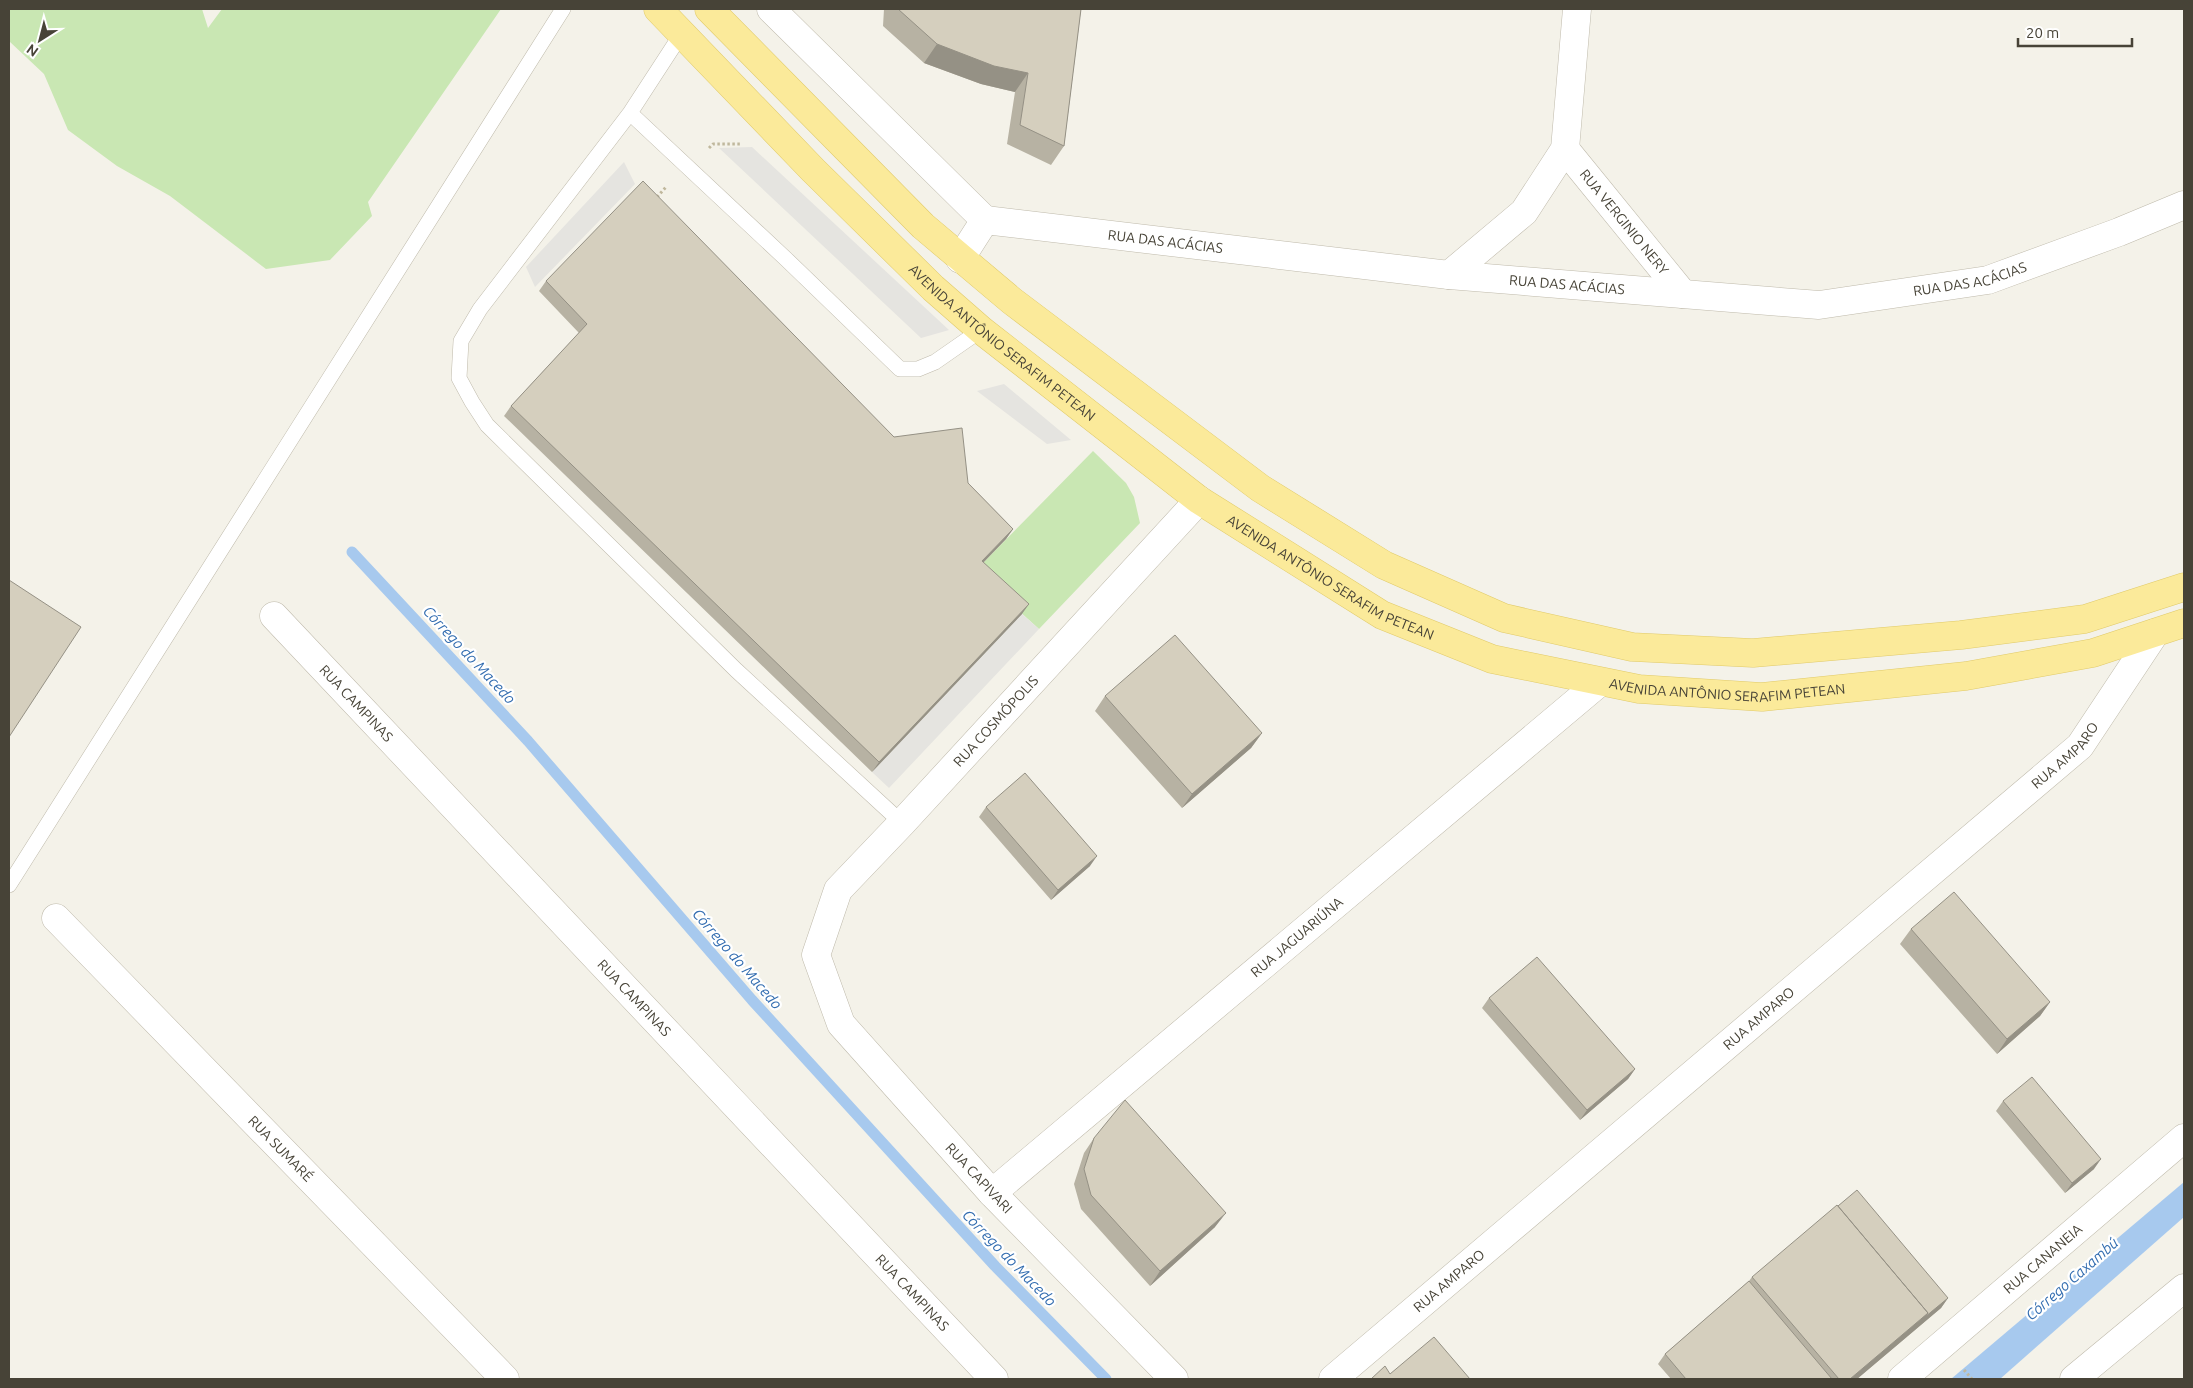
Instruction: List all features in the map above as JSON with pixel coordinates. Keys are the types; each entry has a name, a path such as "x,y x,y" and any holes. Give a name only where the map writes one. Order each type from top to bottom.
{"main road":[{"name":"AVENIDA ANTÔNIO SERAFIM PETEAN","path":"658,9 813,170 934,288 981,330 1199,500 1382,615 1492,659 1639,690 1762,697 1966,676 2093,653 2184,623"},
{"path":"709,9 923,226 960,259 1020,307 1260,488 1384,565 1504,618 1632,647 1753,653 1961,635 2085,619 2184,587"}],"street":[{"path":"771,9 985,220 960,259"},
{"path":"1449,275 1524,212 1566,149 1577,9"},
{"name":"RUA VERGINIO NERY","path":"1566,149 1683,294"},
{"name":"RUA DAS ACÁCIAS","path":"985,220 1449,275 1819,305 1988,280 2119,232 2184,205"},
{"name":"RUA COSMÓPOLIS","path":"816,955 838,890 1199,500"},
{"name":"RUA CAMPINAS","path":"274,616 994,1379"},
{"name":"RUA AMPARO","path":"1333,1379 2080,746 2155,632"},
{"name":"RUA JAGUARIÚNA","path":"992,1193 1600,682"},
{"name":"RUA SUMARÉ","path":"56,918 505,1379"},
{"name":"RUA CAPIVARI","path":"816,955 841,1024 992,1193 1174,1379"},
{"name":"RUA CANANEIA","path":"1902,1379 2184,1138"},
{"path":"2074,1379 2184,1288"}],"lane":[{"path":"9,885 563,9"},
{"path":"682,33 630,113 480,308 461,341 459,378 487,426 736,670 902,823"},
{"path":"630,113 900,369 918,369 935,362 981,330"}],"green space":[{"path":"9,9 202,9 208,28 222,9 501,9 368,202 372,216 330,260 266,269 170,196 117,166 68,130 44,74 9,41"},
{"path":"1093,451 1126,483 1134,497 1140,523 1039,629 975,571"}],"shaded area":[{"path":"752,147 949,330 921,338 719,148"},
{"path":"624,162 635,184 535,287 526,267"},
{"path":"1004,384 1071,440 1047,444 977,391"},
{"path":"1022,614 1039,629 889,788 872,772"}],"water":[{"name":"Córrego Caxambú","path":"2184,1182 2184,1217 2000,1379 1951,1379"}],"building":[{"path":"898,9 1081,9 1064,146 1020,125 1028,73 994,66 937,44"},
{"path":"643,181 894,437 962,428 968,483 1013,529 982,561 1029,604 879,762 511,406 587,324 546,281"},
{"path":"9,580 81,627 9,737"},
{"path":"1175,635 1262,733 1192,794 1105,696"},
{"path":"1025,773 1097,856 1058,890 986,807"},
{"path":"1954,892 2050,1002 2007,1039 1911,929"},
{"path":"1537,957 1635,1069 1587,1110 1489,998"},
{"path":"2032,1077 2101,1159 2072,1183 2003,1101"},
{"path":"1125,1100 1226,1213 1160,1271 1091,1195 1084,1169 1094,1138"},
{"path":"1857,1190 1948,1298 1925,1317 1928,1313 1838,1206"},
{"path":"1837,1205 1928,1313 1850,1379 1839,1379 1752,1277"},
{"path":"1749,1281 1832,1379 1686,1379 1665,1354"},
{"path":"1434,1337 1470,1379 1371,1379 1385,1366 1390,1374"}],"waterway":[{"name":"Córrego do Macedo","path":"352,552 528,741 752,1000 995,1266 1106,1379"}]}
